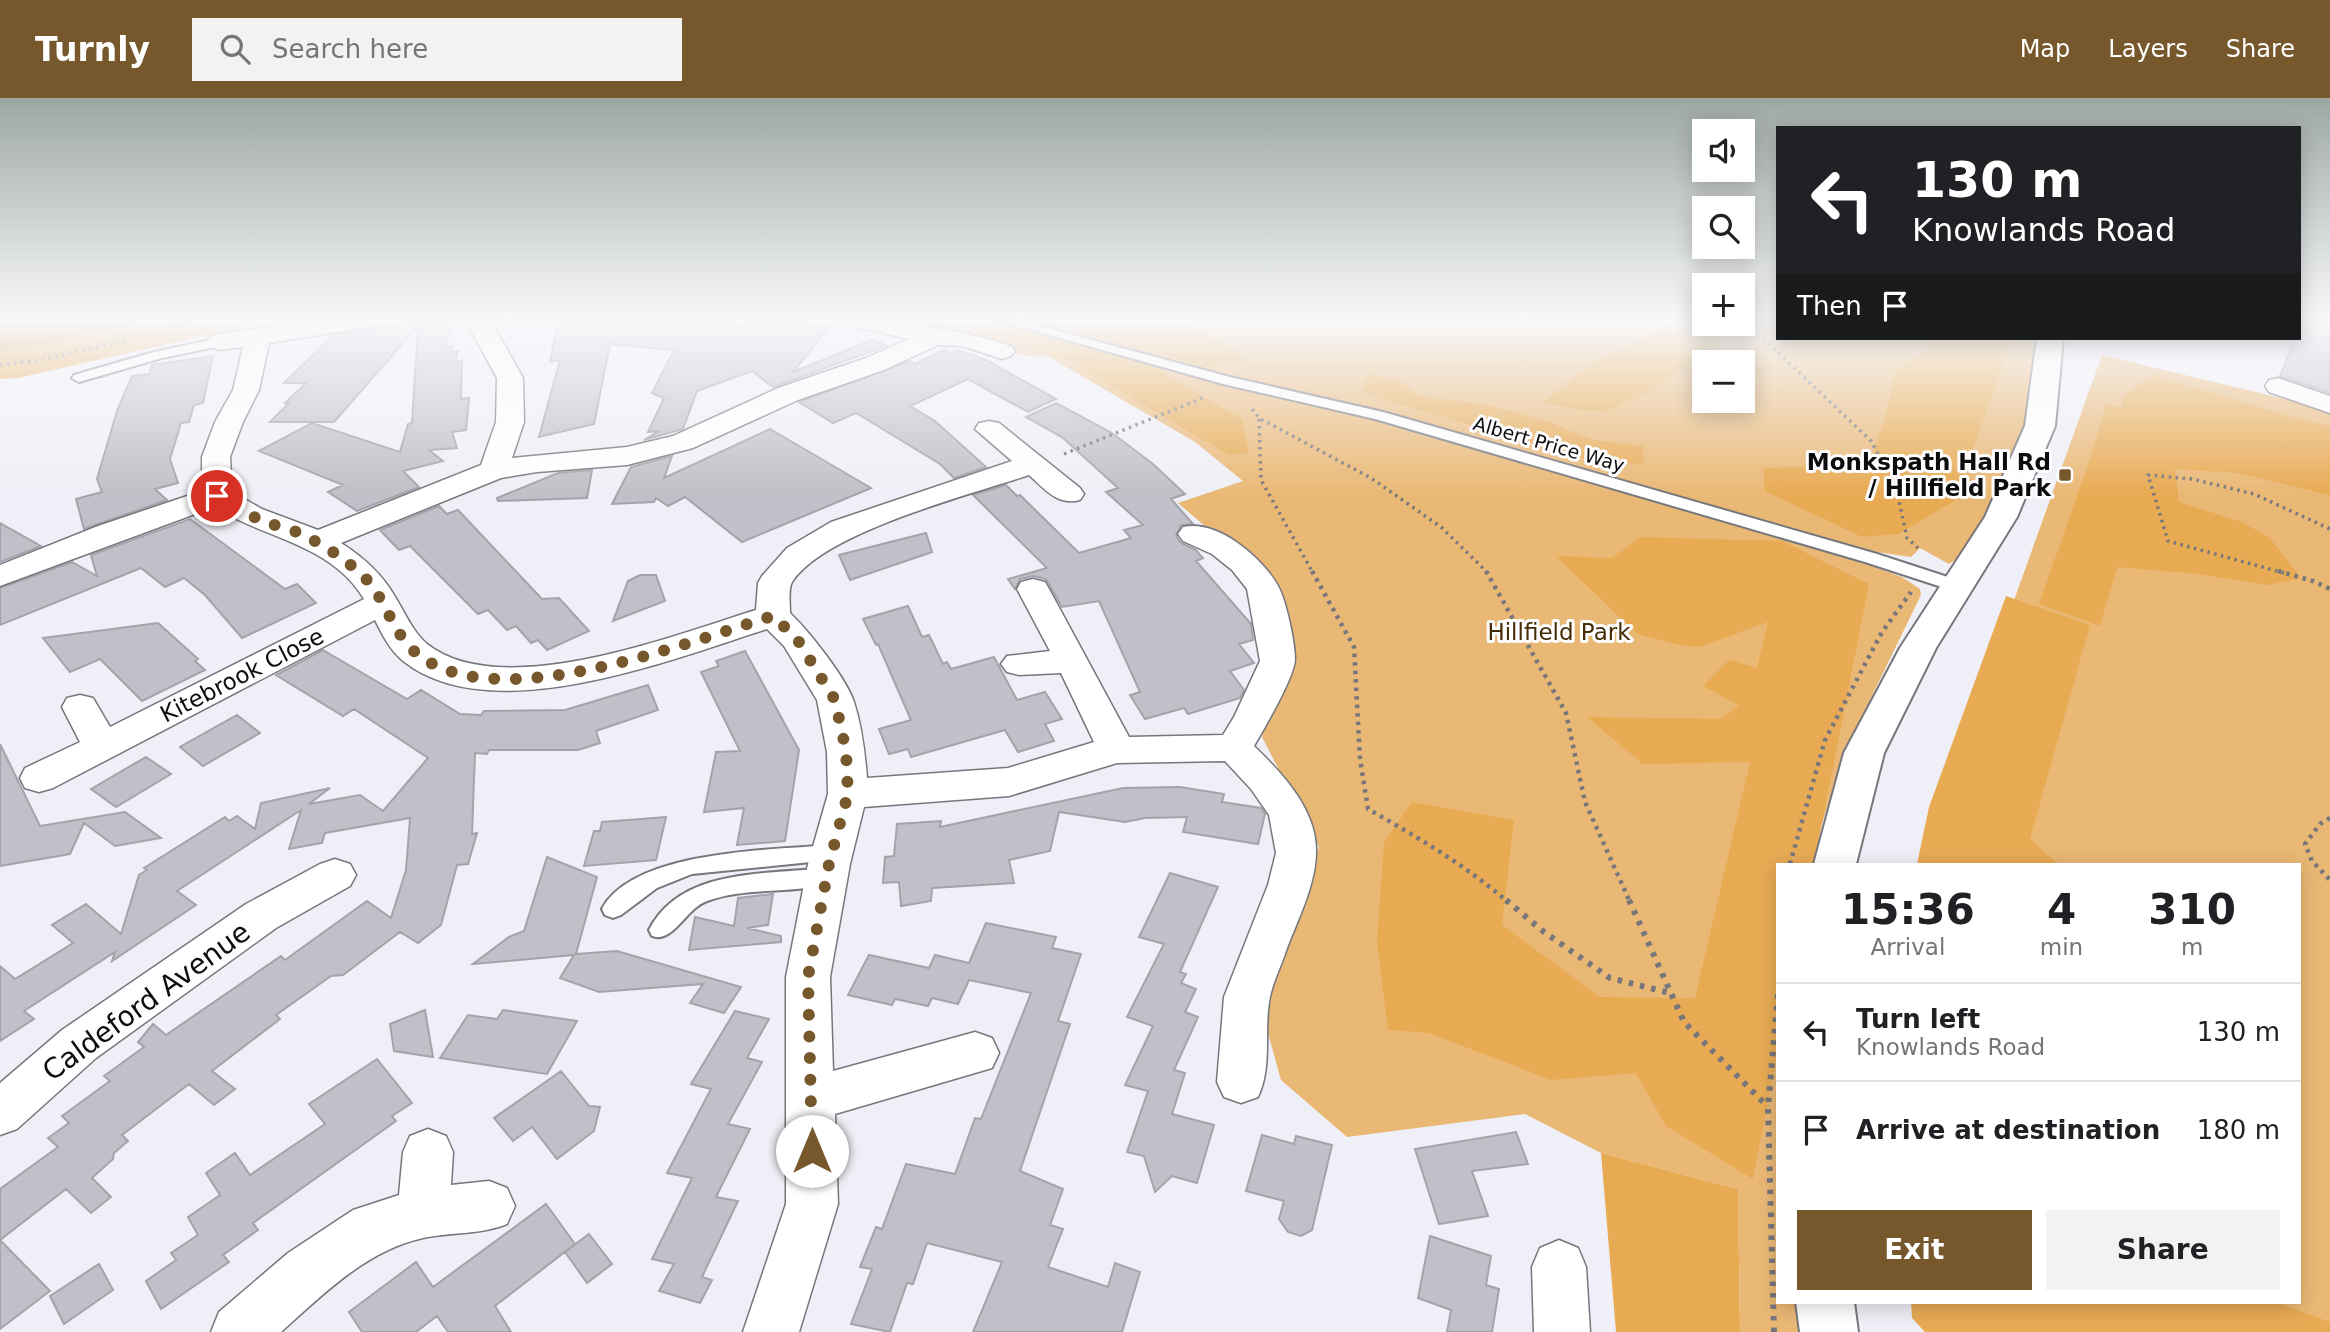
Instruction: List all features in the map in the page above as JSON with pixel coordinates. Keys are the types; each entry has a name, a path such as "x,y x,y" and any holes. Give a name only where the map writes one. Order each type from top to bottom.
{"street":[{"path":"217,496 216,457 249,379"},
{"path":"494,470 510,422 510,379"},
{"path":"317,542 494,470 537,463 595,460 653,451 683,442 788,394 833,379"},
{"path":"1835,863 1864,753 1918,648 2001,517 2040,426 2045,379"},
{"path":"2278,386 2330,405"},
{"path":"989,429 1069,494"},
{"path":"771,1332 812,1204 808,977 829,864 848,794 846,751 835,700 797,639 773,616 774,583 797,555 842,528 1034,465"},
{"path":"0,576 109,533 217,496 264,522 317,542 362,575 414,652 435,665 478,680 556,675 611,664 773,616"},
{"path":"1194,534 1223,547 1244,564 1263,588 1278,661 1243,733"},
{"path":"1033,589 1073,661 1117,750"},
{"name":"Kitebrook Close","path":"39,778 382,603"},
{"path":"1019,664 1073,661"},
{"path":"80,707 102,747"},
{"path":"848,794 1009,782 1079,759 1117,750 1243,733"},
{"path":"1241,1083 1247,997 1289,885 1296,853 1288,813 1265,779 1243,733"},
{"name":"Caldeford Avenue","path":"0,1113 79,1044 252,905 335,875"},
{"path":"812,1099 975,1054"},
{"path":"424,1213 428,1152"},
{"path":"239,1332 307,1272 372,1228 424,1213 489,1206"},
{"path":"1559,1267 1562,1332"},
{"path":"1825,1304 1829,1332"}],"lane":[{"name":"Albert Price Way","path":"1209,379 1378,415 1871,558 1957,586"},
{"path":"613,909 636,888 670,871 692,866 829,864"},
{"path":"660,930 683,905 710,891 829,864"}],"path":[{"path":"1805,379 1871,441 1896,487 1907,538 1925,554"},
{"path":"1034,465 1203,399 1225,383 1237,391 1259,418 1371,478 1441,527 1488,573 1566,713 1585,802 1684,1021 1768,1107"},
{"path":"1259,418 1261,480 1354,648 1360,759 1368,809 1416,836 1480,878 1544,932 1610,978 1670,993"},
{"path":"2330,529 2254,494 2192,479 2148,475 2168,541 2312,581 2330,589"},
{"path":"2330,818 2320,824 2305,844 2312,861 2330,880"},
{"path":"1774,1332 1770,1262 1768,1107 1776,1017"}],"green space":[{"name":"Hillfield Park","path":"1086,379 1692,379 1692,413 1755,413 1755,379 2036,379 2030,414 2015,458 1985,521 1961,555 1949,564 1920,548 1911,557 1870,551 1866,564 1902,577 1920,589 1921,595 1849,743 1815,844 1776,863 1776,1304 1806,1304 1809,1332 1740,1332 1738,1189 1601,1153 1525,1114 1347,1137 1281,1080 1259,1001 1319,847 1262,737 1288,648 1262,575 1178,503 1243,481 1195,442"},
{"path":"2094,379 2200,379 2330,410 2330,1332 1925,1332 1912,1304 2301,1304 2301,863 1927,863 1938,812"}],"shaded area":[{"path":"1099,379 1173,379 1242,419 1249,453 1229,455"},
{"path":"1366,379 1399,379 1418,396 1483,404 1546,421 1593,440 1643,446 1644,463 1606,465 1361,391"},
{"path":"1571,379 1668,379 1645,394 1608,411 1582,410 1543,403"},
{"path":"1894,379 1998,379 1954,501 1898,534 1862,537 1765,491 1763,468 1868,468 1885,418"},
{"path":"2146,379 2167,379 2291,417 2330,426 2330,495 2237,473 2175,469 2179,502 2242,522 2270,538 2301,578 2268,585 2198,574 2117,567 2100,626 2039,604 2091,456 2106,404 2122,408 2123,397"},
{"path":"1640,537 1782,541 1869,584 1814,863 1776,863 1776,1059 1753,1179 1666,1126 1636,1073 1551,1080 1429,1033 1388,1030 1377,943 1384,842 1412,802 1514,820 1502,925 1600,997 1695,998 1750,762 1643,764 1587,717 1721,719 1739,705 1703,686 1729,660 1757,668 1768,622 1700,647 1678,645 1637,634 1556,556 1612,558"},
{"path":"2006,596 2090,625 2030,839 2057,863 1917,863 1929,807"},
{"path":"1601,1153 1738,1189 1740,1332 1616,1332"},
{"path":"1911,1304 2280,1304 2330,1322 2330,1332 1925,1332 1912,1318"}],"building":[{"path":"131,379 208,379 203,403 194,405 189,422 181,423 170,459 178,483 155,489 167,500 84,529 76,499 102,492 97,479 117,411"},
{"path":"289,379 372,379 334,422 270,422 306,383 284,383"},
{"path":"415,379 462,379 461,399 469,398 466,430 452,432 457,448 429,450 443,461 403,471 419,487 357,511 328,492 343,485 259,451 312,423 400,452 408,424 412,423"},
{"path":"555,379 603,379 594,424 539,437"},
{"path":"659,379 731,379 697,391 683,429 644,440 659,431 648,432 664,398 652,393"},
{"path":"762,379 796,379 773,387"},
{"path":"862,379 1019,379 1056,399 1028,412 968,379 910,406 935,421 986,467 954,478 940,464 856,413 833,423 799,402"},
{"path":"2288,379 2330,379 2330,393"},
{"path":"1056,403 1112,433 1153,464 1185,494 1171,499 1193,524 1181,525 1176,536 1181,543 1196,550 1203,558 1196,561 1251,624 1253,640 1239,644 1254,663 1230,671 1244,690 1240,698 1188,714 1184,708 1145,719 1130,695 1140,692 1099,601 1062,607 1046,579 1034,576 1020,579 1015,589 1008,579 1047,568 973,495 1006,485 1017,496 1020,495 1079,553 1131,538 1124,530 1143,525 1106,492 1118,488 1063,438 1026,417"},
{"path":"770,429 871,488 742,542 685,497 668,506 656,498 654,502 612,504 631,467 672,456 664,478"},
{"path":"592,470 587,498 498,501 497,498 558,473"},
{"path":"439,506 447,514 458,510 542,599 559,598 589,631 547,650 538,640 531,643 516,626 507,630 488,610 478,614 410,546 399,550 380,530"},
{"path":"190,519 285,589 297,584 316,603 242,638 205,595 184,578 165,587 141,568 0,625 0,588 72,562 97,576 91,555"},
{"path":"0,523 41,546 0,562"},
{"path":"926,533 932,552 850,580 839,555"},
{"path":"640,575 656,575 665,601 613,621 628,581"},
{"path":"908,606 922,637 929,635 943,664 947,662 951,669 994,657 1017,700 1045,692 1062,719 1045,724 1054,741 1018,752 1005,730 911,757 908,749 889,754 879,729 911,720 878,644 876,645 863,619"},
{"path":"158,623 198,659 195,661 205,670 142,701 100,659 70,672 43,638"},
{"path":"323,650 407,699 421,690 460,714 565,710 648,685 658,710 596,731 600,743 578,750 489,750 487,754 475,753 472,834 477,833 468,864 457,865 441,925 418,943 400,932 343,975 331,976 276,1015 280,1019 212,1071 235,1089 214,1105 189,1084 122,1135 128,1141 92,1178 111,1197 91,1213 66,1189 0,1240 0,1189 58,1147 48,1138 69,1123 62,1116 110,1081 104,1076 144,1047 138,1042 153,1024 166,1035 281,956 285,960 367,901 391,918 406,870 410,818 325,833 322,843 289,849 301,810 177,891 196,905 112,961 115,952 24,1011 34,1019 0,1041 0,966 15,979 73,943 52,925 86,904 121,934 139,875 147,870 144,868 225,817 229,821 237,816 255,829 261,803 330,788 309,804 360,795 383,811 428,758 354,709 343,716 276,675"},
{"path":"745,651 799,750 785,841 737,845 744,808 704,812 716,752 740,751 701,672 719,666 716,661"},
{"path":"237,715 260,733 203,766 180,747"},
{"path":"0,744 40,826 125,812 161,838 115,846 84,823 70,854 0,866"},
{"path":"146,757 171,774 116,807 91,789"},
{"path":"1180,787 1224,794 1222,802 1261,808 1265,814 1258,844 1183,832 1187,817 1145,818 1125,822 1059,812 1050,851 1009,860 1014,883 932,888 931,901 901,906 899,882 883,883 885,857 894,856 897,824 941,821 940,827 1123,788"},
{"path":"666,817 656,860 584,866 594,831 600,831 602,822"},
{"path":"547,857 597,877 576,954 617,951 741,987 724,1013 690,1003 703,984 599,992 560,978 574,955 473,964 509,937 524,931"},
{"path":"1170,873 1218,887 1180,972 1186,974 1181,983 1196,989 1185,1012 1198,1017 1174,1070 1185,1073 1172,1114 1214,1125 1197,1183 1172,1176 1155,1192 1144,1156 1127,1152 1148,1091 1125,1085 1153,1026 1127,1017 1164,944 1139,937"},
{"path":"773,894 768,925 747,928 781,936 781,942 689,950 695,917 734,926 738,898"},
{"path":"986,923 1056,937 1052,948 1081,954 1058,1021 1070,1024 1020,1171 1063,1189 1050,1225 1063,1229 1048,1267 1108,1287 1115,1263 1140,1272 1122,1332 973,1332 1002,1262 927,1243 913,1284 907,1283 890,1332 851,1324 872,1269 860,1267 876,1227 882,1229 906,1164 955,1174 975,1118 981,1119 1031,993 969,980 958,1004 932,998 928,1006 895,999 892,1005 848,995 869,955 929,968 935,955 969,963"},
{"path":"425,1010 433,1057 394,1051 390,1024"},
{"path":"503,1010 577,1021 547,1074 440,1058 468,1015 497,1019"},
{"path":"735,1011 769,1019 747,1058 762,1062 728,1124 750,1129 716,1197 738,1201 702,1277 712,1280 700,1303 659,1291 674,1264 652,1259 692,1178 667,1173 711,1089 691,1084"},
{"path":"377,1059 412,1103 392,1116 396,1121 253,1223 258,1230 223,1255 229,1262 161,1309 146,1281 176,1260 171,1253 198,1235 188,1217 220,1195 206,1173 235,1153 250,1175 325,1124 309,1104"},
{"path":"561,1071 589,1106 600,1107 594,1131 557,1159 532,1127 513,1141 494,1118"},
{"path":"1516,1132 1528,1164 1472,1171 1488,1216 1439,1224 1415,1149"},
{"path":"1262,1135 1294,1144 1296,1136 1332,1145 1312,1230 1301,1236 1288,1232 1279,1219 1284,1201 1246,1191"},
{"path":"546,1204 575,1244 495,1306 511,1332 448,1332 437,1316 416,1332 362,1332 349,1312 416,1262 433,1287"},
{"path":"589,1234 612,1264 587,1283 565,1252"},
{"path":"1430,1236 1491,1256 1486,1285 1499,1289 1492,1332 1447,1332 1451,1310 1418,1298"},
{"path":"0,1240 50,1291 0,1329"},
{"path":"99,1264 113,1290 64,1324 50,1296"}],"place":[{"name":"Monkspath Hall Rd / Hillfield Park","path":"2065,475"}],"route":[{"path":"217,496 264,522 317,542 362,575 414,652 435,665 478,680 556,675 611,664 773,616 797,639 835,700 846,751 848,794 829,864 808,977 812,1151"}]}
